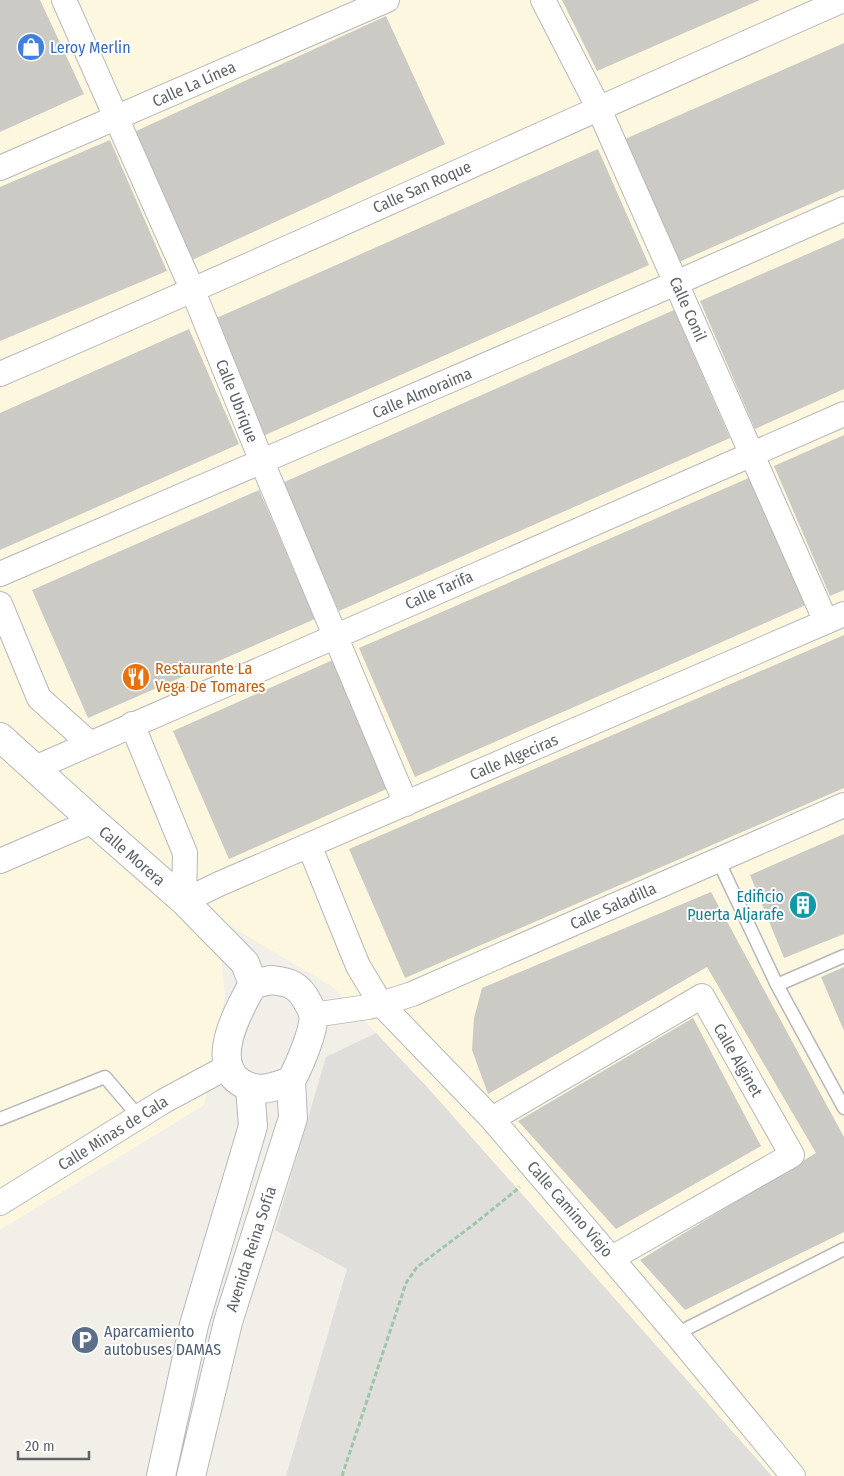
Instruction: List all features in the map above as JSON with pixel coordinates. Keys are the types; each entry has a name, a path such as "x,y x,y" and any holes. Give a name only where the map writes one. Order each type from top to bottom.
{"street":[{"name":"Calle Ubrique","path":"64,0 193,291 262,462 406,804"},
{"name":"Calle La Línea","path":"0,168 387,0"},
{"name":"Calle Conil","path":"543,0 598,108 752,454 835,618"},
{"name":"Calle San Roque","path":"0,374 193,291 598,108 843,0"},
{"name":"Calle Almoraima","path":"0,574 844,209"},
{"name":"Calle Tarifa","path":"34,768 844,414"},
{"path":"0,604 39,698 89,743"},
{"name":"Calle Algeciras","path":"184,900 835,618"},
{"path":"132,724 185,853 184,900"},
{"name":"Calle Morera","path":"0,737 92,821 184,900 245,963 253,984"},
{"name":"Calle Saladilla","path":"381,1004 412,994 844,805"},
{"path":"0,861 92,821"},
{"name":"Calle Camino Viejo","path":"309,846 358,966 381,1004 492,1119 612,1258 793,1476"},
{"path":"271,980 286,982 302,991 314,1015 300,1065 291,1081 270,1088 250,1088 236,1079 227,1066 228,1042 239,1010 253,984 271,980"},
{"name":"Calle Alginet","path":"492,1119 702,996 792,1155 612,1258"},
{"path":"314,1015 381,1004"},
{"name":"Calle Minas de Cala","path":"0,1203 139,1117 227,1066"},
{"name":"Avenida Reina Sofía","path":"191,1476 228,1322 293,1118 291,1081"},
{"name":"Avenida Reina Sofía","path":"161,1476 194,1325 253,1126 250,1088"}],"lane":[{"path":"718,860 777,985 844,1108"},
{"path":"777,985 844,956"},
{"path":"0,1119 105,1077 139,1117"},
{"path":"676,1334 844,1249"}],"path":[{"path":"342,1476 406,1284 417,1266 473,1225 537,1172"}],"shaded area":[{"path":"0,0 844,0 844,1476 771,1476 427,1087 333,987 217,918 225,996 204,1105 0,1230"},
{"path":"376,1033 427,1087 772,1476 286,1476 347,1269 275,1230 326,1057"}],"building":[{"name":"Leroy Merlin","path":"0,0 40,0 84,94 0,132"},
{"path":"562,0 760,0 597,71"},
{"path":"386,16 445,144 190,261 134,132"},
{"path":"844,43 844,189 679,262 625,139"},
{"path":"110,140 167,271 0,341 0,187"},
{"path":"598,149 649,265 263,436 212,320"},
{"path":"844,238 844,389 755,429 700,301"},
{"path":"674,310 730,438 339,611 282,483"},
{"path":"189,329 239,444 0,550 0,413"},
{"path":"844,435 844,590 830,596 774,466"},
{"path":"751,477 806,605 415,777 359,648"},
{"path":"259,490 315,619 88,718 32,590"},
{"path":"844,635 844,788 405,978 349,849"},
{"path":"335,659 391,787 229,859 173,731"},
{"name":"Edificio Puerta Aljarafe","path":"844,834 844,934 784,958 750,875"},
{"path":"711,892 844,1137 844,1232 685,1310 640,1260 816,1153 707,967 488,1094 472,1050 474,1018 482,988"},
{"path":"844,967 844,1031 821,977"},
{"path":"693,1018 761,1146 616,1229 518,1121"}],"place":[{"name":"Leroy Merlin","path":"31,47"},
{"name":"Restaurante La Vega De Tomares","path":"136,677"},
{"name":"Edificio Puerta Aljarafe","path":"803,905"},
{"name":"Aparcamiento autobuses DAMAS","path":"85,1340"}]}
